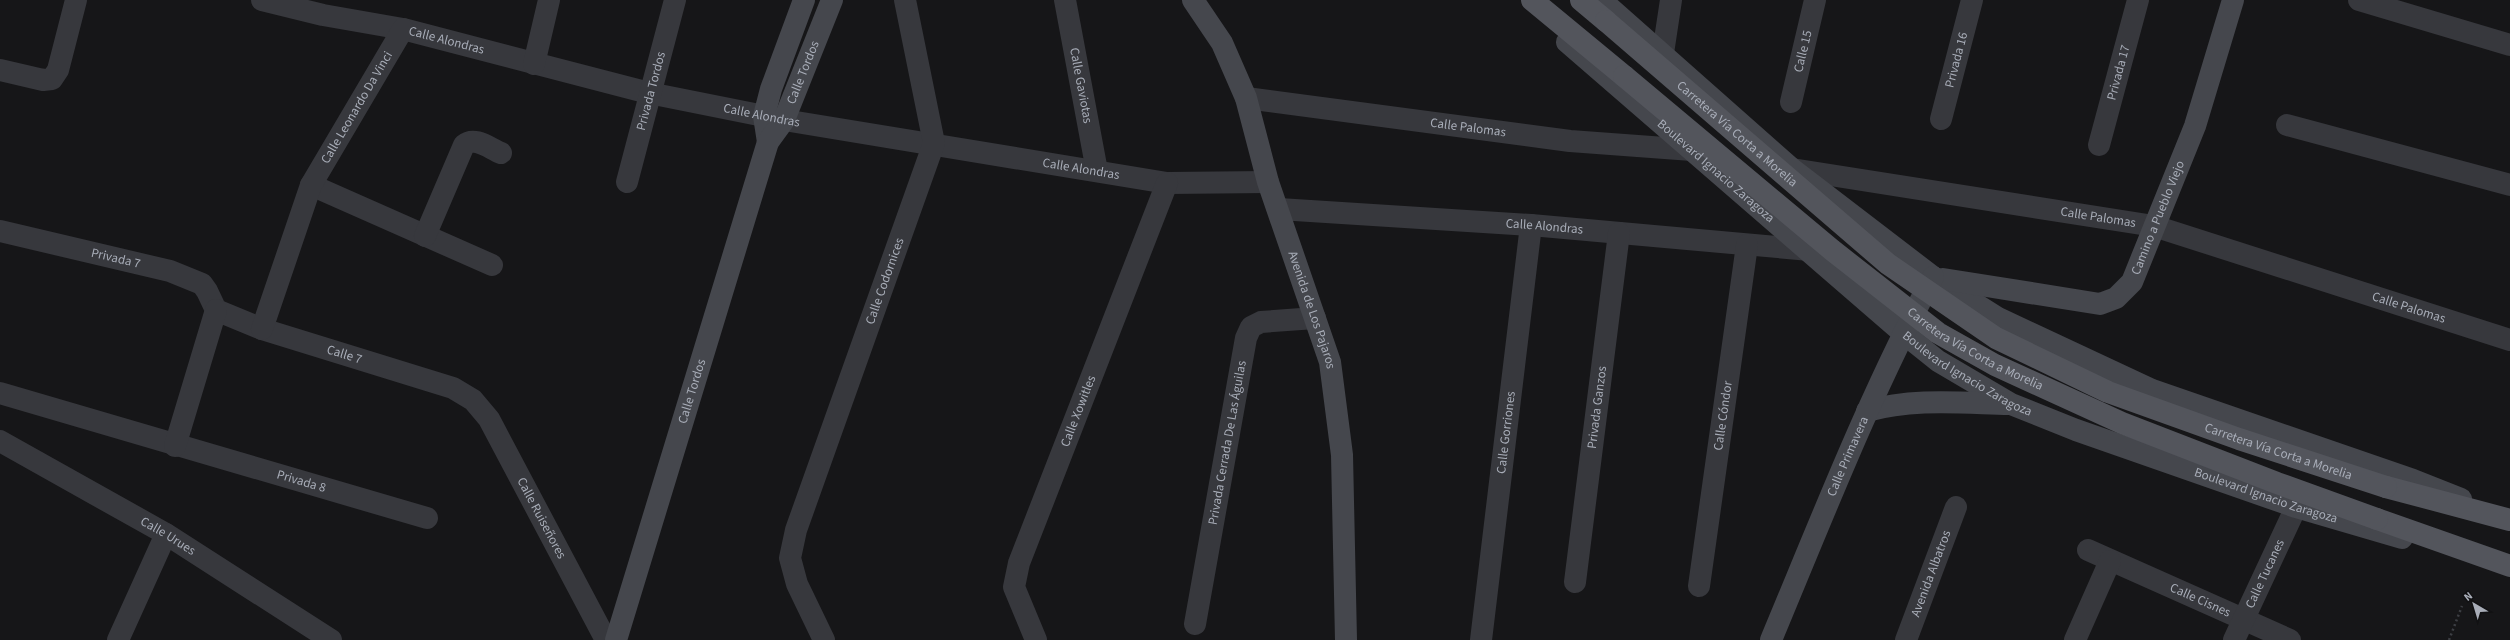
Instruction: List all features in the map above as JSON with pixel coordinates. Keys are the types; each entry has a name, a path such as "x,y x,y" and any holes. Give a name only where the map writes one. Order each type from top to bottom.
{"main road":[{"name":"Carretera Vía Corta a Morelia","path":"1532,0 1832,250 1938,333 1995,365 2122,423 2277,484 2504,564"},
{"name":"Carretera Vía Corta a Morelia","path":"1581,0 1888,264 1996,338 2108,392 2239,440 2386,488 2510,520"}],"street":[{"path":"0,70 43,80 52,79 58,70 76,0"},
{"name":"Calle Alondras","path":"262,0 325,7 534,64 649,93 774,118 934,143 1167,183 1268,182"},
{"path":"534,64 549,0"},
{"name":"Privada Tordos","path":"627,182 649,93 675,0"},
{"name":"Calle Tordos","path":"774,118 771,89 804,0"},
{"name":"Calle Tordos","path":"616,640 768,142 774,118 832,0"},
{"path":"905,0 934,143"},
{"name":"Calle Gaviotas","path":"1065,0 1097,171"},
{"name":"Avenida de Los Pajaros","path":"1193,0 1222,43 1246,98 1268,182 1279,209 1330,362 1342,455 1346,640"},
{"name":"Boulevard Ignacio Zaragoza","path":"1527,0 1552,30 1810,250 1903,333 1938,361 2011,404 2076,430 2296,507 2468,557 2504,564"},
{"path":"1600,0 1663,53 1792,169 1933,277 1998,318 2152,390 2412,480 2510,520"},
{"path":"1663,53 1671,0"},
{"name":"Calle 15","path":"1791,102 1815,0"},
{"name":"Privada 16","path":"1941,119 1972,0"},
{"name":"Privada 17","path":"2099,145 2138,0"},
{"name":"Camino a Pueblo Viejo","path":"1933,277 2100,304 2116,298 2132,282 2195,126 2233,0"},
{"path":"2359,0 2510,45"},
{"name":"Calle Leonardo Da Vinci","path":"262,329 311,185 403,29"},
{"name":"Calle Palomas","path":"1246,98 1570,141 1692,150"},
{"path":"2287,125 2510,185"},
{"path":"426,236 464,145 469,141 474,140 500,153"},
{"name":"Calle Codornices","path":"824,640 797,584 790,558 796,530 934,143"},
{"name":"Calle Palomas","path":"1792,169 2154,226 2510,340"},
{"name":"Calle Xowitles","path":"1036,640 1014,587 1019,563 1167,183"},
{"path":"311,185 492,265"},
{"name":"Calle Alondras","path":"1279,209 1530,225 1810,250"},
{"name":"Calle Gorriones","path":"1481,640 1530,225"},
{"name":"Privada 7","path":"0,231 170,271 202,284 216,310"},
{"name":"Privada Ganzos","path":"1575,582 1619,233"},
{"name":"Calle Cóndor","path":"1699,586 1746,245"},
{"name":"Calle Primavera","path":"1771,640 1867,411 1903,333 1933,277"},
{"path":"0,393 175,446 216,310"},
{"name":"Calle 7","path":"216,310 262,329 454,388 473,400"},
{"name":"Privada Cerrada De Las Águilas","path":"1194,624 1246,338 1251,327 1261,322 1315,318"},
{"name":"Calle Ruiseñores","path":"473,400 489,419 606,640"},
{"path":"1867,411 1891,404 1927,402 2011,404"},
{"name":"Calle Urues","path":"0,441 166,534 331,640"},
{"name":"Privada 8","path":"175,446 427,518"},
{"name":"Avenida Albatros","path":"1906,640 1956,507"},
{"name":"Calle Tucanes","path":"2234,640 2296,507"},
{"path":"118,640 166,534"},
{"name":"Calle Cisnes","path":"2088,550 2242,620 2290,640"},
{"path":"2075,640 2110,560"}],"path":[{"path":"2449,640 2462,606"}]}
